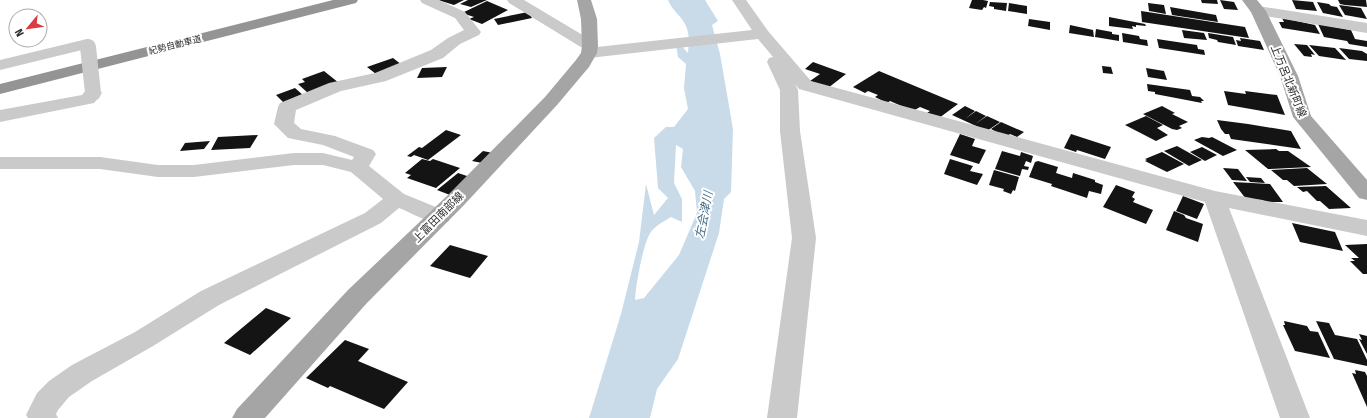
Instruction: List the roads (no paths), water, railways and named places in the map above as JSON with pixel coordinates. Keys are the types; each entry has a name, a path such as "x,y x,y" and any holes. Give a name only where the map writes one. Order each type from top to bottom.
{"highway":[{"name":"紀勢自動車道","path":"0,89 351,0"}],"main road":[{"path":"584,0 589,18 589,49"},
{"name":"上万呂北新町線","path":"1254,6 1289,76 1302,117 1367,193"},
{"name":"上富田南部線","path":"247,418 356,297 440,216 551,101 583,63 589,49"}],"street":[{"path":"358,167 366,154 328,140 295,134 284,124 287,107 335,87 380,77 437,54 454,41 473,32 460,15 427,0"},
{"path":"514,0 589,49 613,50 754,35"},
{"path":"739,0 754,35 789,90 790,131 804,238 782,418"},
{"path":"1254,6 1367,28"},
{"path":"754,35 805,85 1214,198 1367,228"},
{"path":"0,65 88,44 93,93 88,99 0,116"},
{"path":"0,163 100,163 158,171 179,171 294,159 323,159 358,167 396,199 440,216"},
{"path":"1214,198 1295,418"},
{"path":"43,418 41,415 47,402 59,388 82,373 144,339 210,298 373,218 396,199"}],"water":[{"name":"左会津川","path":"668,0 705,0 718,21 712,25 720,54 733,129 731,192 724,199 719,233 678,359 657,389 650,418 589,418 621,314 639,242 646,184 654,215 668,198 658,188 654,138 666,127 674,127 688,109 684,88 686,64 678,57 675,39 688,53 689,42 687,27","holes":["676,145 683,149 681,167 695,191 697,213 679,255 644,298 635,300 640,267 649,235 656,227 671,217 682,222 682,199 674,183"]}]}
